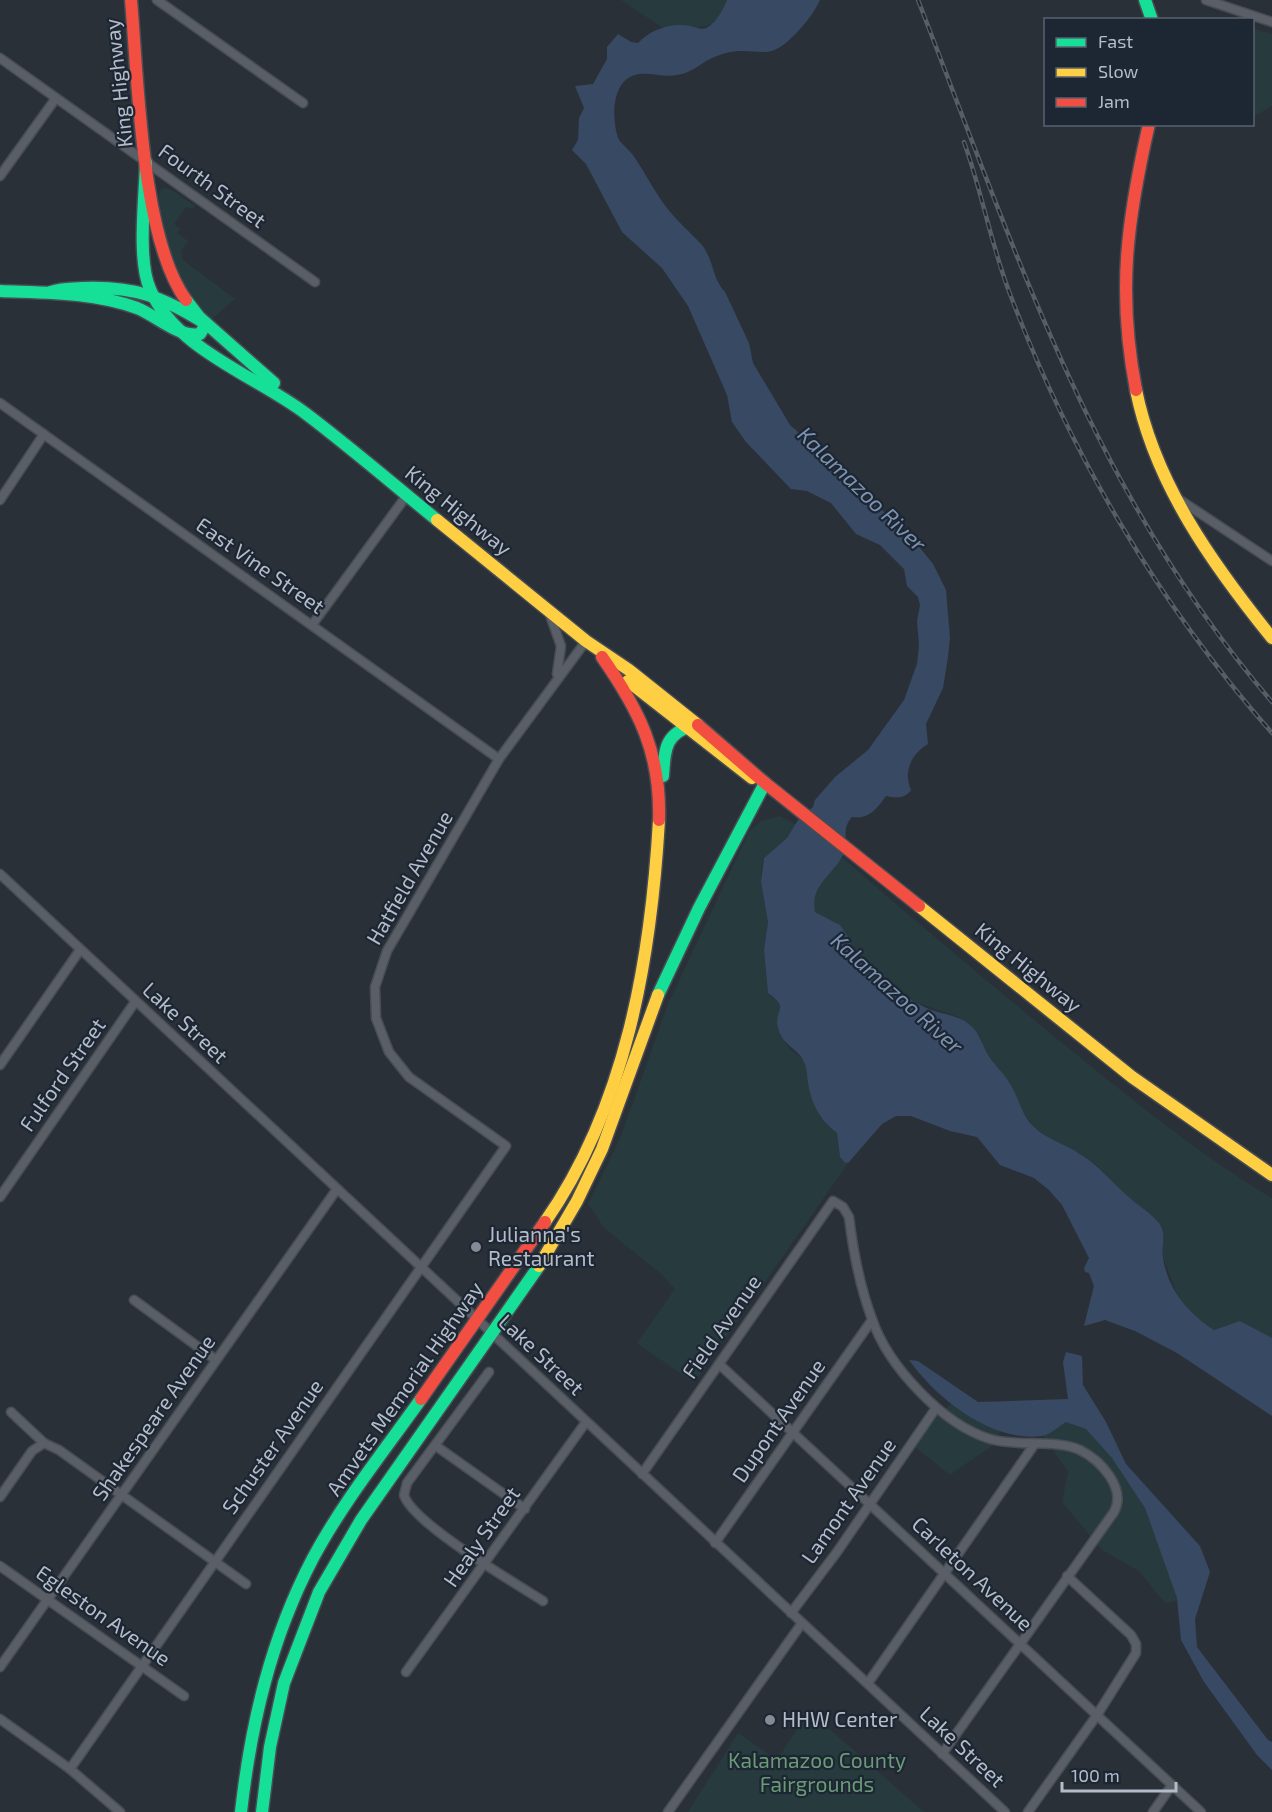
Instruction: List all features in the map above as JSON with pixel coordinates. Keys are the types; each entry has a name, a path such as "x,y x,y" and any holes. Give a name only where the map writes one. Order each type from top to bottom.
{"main road":[{"name":"King Highway","path":"131,0 146,162 168,267 186,301 207,324 304,412 545,607 602,657 689,725 728,749 765,783 1132,1077 1272,1175"},
{"path":"1145,0 1151,18"},
{"path":"1149,126 1126,248 1124,301 1134,394 1152,449 1172,495 1218,570 1272,638"},
{"name":"King Highway","path":"146,162 143,254 151,292 164,315 182,334 304,412"},
{"path":"0,291 94,295 126,303 182,334 197,336 207,324 151,292 109,288 51,292"},
{"name":"King Highway","path":"586,641 629,669 689,725"},
{"name":"Amvets Memorial Highway","path":"262,1812 266,1764 275,1714 295,1648 334,1564 387,1483 389,1471 406,1441 447,1378 485,1328 561,1199 599,1120 634,1015 650,927 660,809 656,765 645,728 630,696 602,657"},
{"path":"660,809 665,747 671,736 689,725"},
{"name":"Amvets Memorial Highway","path":"241,1812 257,1705 272,1652 303,1574 340,1515 485,1328 540,1265 595,1167 663,984 704,898 765,783"}],"street":[{"path":"157,0 303,103"},
{"path":"1206,0 1272,22"},
{"name":"Fourth Street","path":"0,58 315,282"},
{"path":"0,176 56,98"},
{"name":"East Vine Street","path":"0,403 499,759"},
{"path":"0,500 44,434"},
{"path":"312,625 407,495"},
{"path":"1172,495 1272,561"},
{"path":"545,607 561,640 561,659 555,680"},
{"name":"Hatfield Avenue","path":"506,1146 409,1077 398,1065 381,1035 375,997 378,974 387,951 499,759 555,680 586,641"},
{"name":"Lake Street","path":"0,874 1005,1812"},
{"path":"0,1065 80,950"},
{"name":"Fulford Street","path":"0,1197 135,1002"},
{"name":"Schuster Avenue","path":"70,1769 506,1146"},
{"name":"Shakespeare Avenue","path":"0,1667 337,1189"},
{"name":"Field Avenue","path":"642,1474 832,1201 843,1208 849,1216 872,1320"},
{"path":"134,1300 216,1360"},
{"path":"872,1320 895,1361 936,1408 983,1437 1078,1449 1100,1464 1116,1488 1117,1507 942,1754"},
{"name":"Dupont Avenue","path":"715,1543 872,1320"},
{"name":"Carleton Avenue","path":"719,1364 1202,1812"},
{"path":"489,1371 407,1483 404,1491 406,1500 431,1525 543,1601"},
{"name":"Lamont Avenue","path":"791,1613 936,1408"},
{"path":"10,1412 44,1443 52,1445 246,1584"},
{"name":"Healy Street","path":"406,1672 486,1564 586,1422"},
{"path":"0,1497 32,1451 44,1443"},
{"path":"868,1683 1034,1445"},
{"path":"436,1446 525,1509"},
{"name":"Egleston Avenue","path":"0,1566 184,1696"},
{"path":"1028,1812 1097,1715 1134,1658 1136,1644 1131,1635 1067,1576"},
{"path":"668,1812 802,1623"},
{"path":"0,1719 70,1769 120,1812"},
{"path":"1153,1812 1173,1785"}],"green space":[{"path":"621,0 727,0 721,12 709,25 663,28"},
{"path":"1254,29 1272,34 1272,106 1254,116"},
{"path":"162,188 170,189 195,206 193,209 186,207 174,224 180,229 177,233 188,241 181,251 183,260 235,299 213,318 208,318 199,306 172,257 159,201"},
{"path":"780,816 797,825 787,838 764,858 762,865 761,882 768,922 764,950 768,993 780,1006 778,1017 787,1045 805,1064 816,1109 820,1117 837,1133 840,1157 845,1163 849,1162 694,1383 637,1343 675,1289 660,1273 604,1228 588,1204 621,1136 668,1004 749,832 761,821"},
{"path":"842,857 971,968 1131,1098 1214,1161 1272,1198 1272,1338 1231,1324 1214,1330 1200,1321 1179,1300 1163,1257 1162,1227 1153,1216 1131,1200 1096,1165 1079,1153 1051,1140 1034,1127 1019,1107 1010,1083 988,1055 979,1035 958,1017 915,1002 849,950 851,941 840,925 815,912 814,904 818,889"},
{"path":"952,1403 1002,1429 993,1445 950,1475 914,1446 926,1427"},
{"path":"1083,1414 1164,1521 1182,1600 1165,1603 1139,1571 1102,1550 1062,1502 1068,1472 1043,1436 1051,1415"},
{"name":"Kalamazoo County Fairgrounds","path":"809,1711 924,1812 688,1812 738,1733 777,1760"}],"water":[{"name":"Kalamazoo River","path":"727,0 820,0 798,32 790,40 773,50 730,52 712,58 683,74 671,76 637,74 632,76 620,87 617,95 614,113 618,138 633,155 667,208 705,250 749,343 753,363 790,425 805,438 821,462 857,493 880,508 916,543 933,564 946,590 950,638 943,688 926,724 928,744 913,758 908,770 911,790 900,797 886,796 876,809 863,817 852,817 848,822 845,850 839,862 819,887 814,903 815,912 840,925 851,941 849,950 887,983 920,1005 967,1022 979,1036 989,1057 1009,1082 1025,1116 1033,1126 1044,1135 1087,1159 1156,1219 1163,1231 1163,1258 1169,1280 1181,1300 1196,1316 1214,1330 1240,1321 1272,1338 1272,1416 1177,1353 1135,1331 1105,1320 1084,1326 1094,1286 1089,1273 1085,1272 1084,1268 1089,1258 1062,1205 1034,1178 1000,1165 977,1137 950,1131 911,1116 896,1116 882,1124 849,1162 845,1163 840,1157 837,1133 825,1122 814,1105 803,1060 780,1034 777,1022 780,1006 768,993 764,950 768,922 761,882 764,858 787,838 800,817 813,807 815,800 835,777 868,750 904,700 917,664 919,645 917,621 920,605 918,597 907,586 904,569 880,545 856,534 831,503 807,491 791,489 746,442 732,422 727,395 688,306 662,268 622,232 586,164 572,150 578,140 579,118 584,108 575,86 593,84 607,59 607,47 618,34 631,42 638,43 655,31 668,26 706,28 717,18"},
{"path":"1066,1352 1082,1356 1083,1385 1106,1422 1126,1464 1200,1546 1210,1572 1195,1619 1197,1647 1268,1740 1272,1742 1272,1770 1257,1755 1204,1682 1181,1640 1177,1598 1145,1508 1112,1458 1086,1429 1066,1422 1042,1436 1023,1436 985,1425 950,1403 934,1389 909,1360 918,1361 978,1402 1068,1399 1063,1362"}],"railway":[{"path":"918,0 1026,277 1107,455 1155,540 1210,623 1272,702"},
{"path":"964,142 1010,294 1060,412 1122,526 1156,580 1192,633 1272,733"}],"traffic: fast":[{"path":"1145,0 1151,18"},
{"path":"146,162 144,262 150,289 162,310 197,345 305,413 437,520"},
{"path":"0,291 70,294 104,299 137,308 184,333 200,334 206,324 162,300 133,291 83,288 51,292"},
{"path":"186,300 199,317 274,383"},
{"path":"663,776 668,743 678,732 695,724"},
{"path":"658,995 699,908 765,783"},
{"path":"262,1812 270,1747 284,1683 319,1592 361,1520 539,1266"},
{"path":"241,1812 251,1746 265,1682 274,1650 298,1588 337,1517 421,1399"}],"traffic: slow":[{"path":"1136,390 1145,425 1172,491 1208,552 1272,638"},
{"path":"437,520 586,641 629,670 698,725"},
{"path":"628,681 752,778"},
{"path":"545,1222 573,1177 596,1130 615,1080 641,978 649,925 659,820"},
{"path":"919,906 1132,1077 1272,1175"},
{"path":"539,1266 577,1201 602,1149 658,995"}],"traffic: jam":[{"path":"131,0 144,156 151,199 159,238 171,273 186,300"},
{"path":"1136,390 1127,321 1127,256 1135,192 1149,126"},
{"path":"602,657 637,714 652,753 659,796 659,820"},
{"path":"698,725 765,783 919,906"},
{"path":"421,1399 545,1222"}],"place":[{"name":"Julianna's Restaurant","path":"476,1247"},
{"name":"HHW Center","path":"770,1720"}]}
